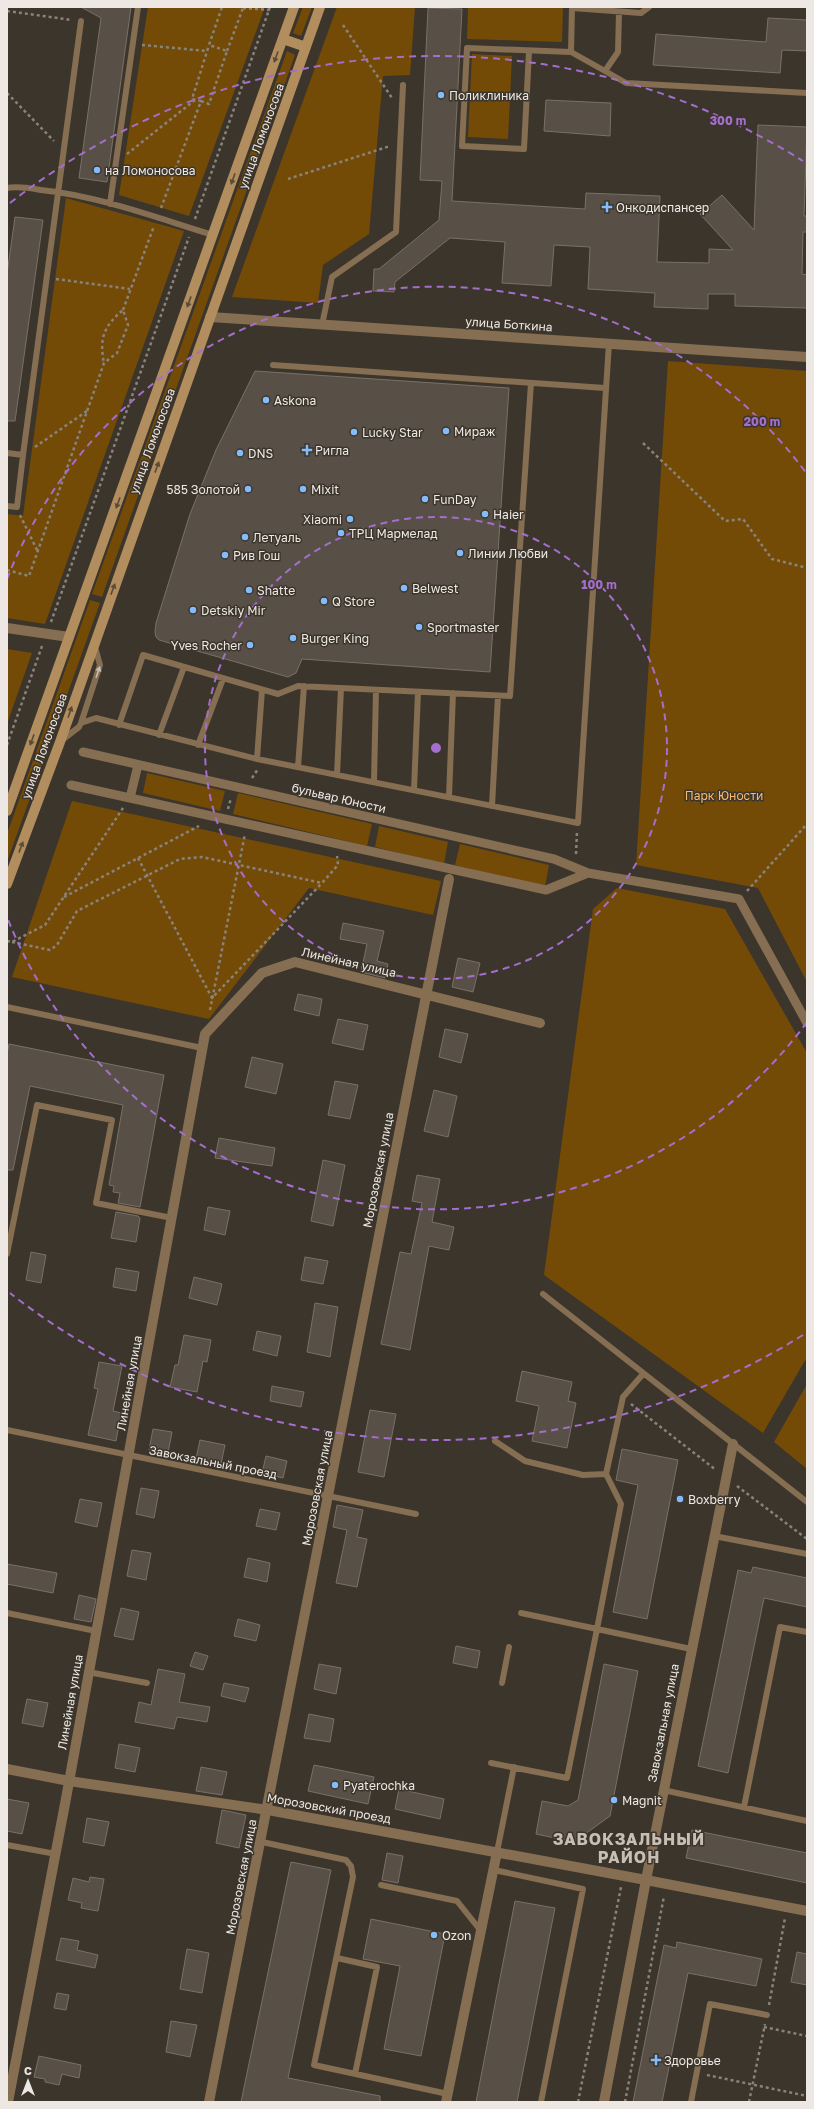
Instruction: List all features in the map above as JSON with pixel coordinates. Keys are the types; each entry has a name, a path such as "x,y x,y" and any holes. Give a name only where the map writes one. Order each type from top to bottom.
{"main road":[{"name":"улица Ломоносова","path":"7,811 294,7"},
{"name":"улица Ломоносова","path":"7,884 60,742 320,7"},
{"path":"283,39 306,47"}],"street":[{"name":"улица Боткина","path":"210,317 807,357"},
{"path":"7,628 69,637"},
{"name":"бульвар Юности","path":"83,752 454,838 554,859 588,873 739,899"},
{"path":"130,798 138,765"},
{"path":"71,785 546,890 588,873"},
{"name":"Морозовская улица","path":"209,2102 262,1842 425,993 449,879"},
{"path":"739,899 807,1024"},
{"name":"Линейная улица","path":"8,2102 56,1854 205,1034 262,973 295,962 540,1022"},
{"name":"Завокзальная улица","path":"604,2102 663,1790 733,1444"},
{"name":"Морозовский проезд","path":"7,1768 69,1780 268,1810 623,1875 807,1911"},
{"path":"447,2098 498,1852"}],"lane":[{"path":"110,204 138,7"},
{"path":"571,52 572,8 641,13 649,7"},
{"path":"605,71 618,52 620,12"},
{"path":"7,506 17,507 81,21"},
{"path":"529,50 524,149 462,146 467,48 529,50 571,52 626,83 807,93"},
{"path":"322,325 332,277 396,232 403,85"},
{"path":"7,188 15,187 59,192 110,204 213,235"},
{"path":"81,723 96,718 257,759 578,823 609,343"},
{"path":"273,365 605,388"},
{"path":"119,725 143,655 278,694 298,686 304,686 510,696 530,383"},
{"path":"7,453 24,455"},
{"path":"60,742 79,727 81,723 100,665 94,644"},
{"path":"159,735 184,667"},
{"path":"198,745 223,679"},
{"path":"298,767 304,686"},
{"path":"337,775 340,688"},
{"path":"257,759 262,690"},
{"path":"374,782 376,690"},
{"path":"414,790 418,692"},
{"path":"449,798 453,693"},
{"path":"492,806 498,696"},
{"path":"7,1007 202,1048"},
{"path":"7,1254 37,1104 112,1120 96,1203 172,1218"},
{"path":"543,1294 807,1502"},
{"path":"491,1762 568,1778 621,1504 606,1474 623,1397 643,1374"},
{"name":"Завокзальный проезд","path":"7,1430 416,1514"},
{"path":"495,1441 525,1461 583,1474 606,1474"},
{"path":"714,1536 807,1554"},
{"path":"7,1613 96,1632"},
{"path":"521,1613 691,1649"},
{"path":"744,1807 780,1627 807,1632"},
{"path":"502,1683 509,1647"},
{"path":"88,1672 147,1683"},
{"path":"498,1852 514,1767"},
{"path":"663,1790 807,1821"},
{"path":"262,1842 346,1860 351,1866 353,1877 314,2065 447,2098"},
{"path":"7,1845 56,1854"},
{"path":"494,1870 583,1889 541,2102"},
{"path":"381,1885 457,1900 481,1931"},
{"path":"337,1958 377,1967 355,2074"},
{"path":"691,2102 710,2004 767,2015"}],"path":[{"path":"49,628 270,8 241,7 209,104 192,99 222,7"},
{"path":"7,11 81,21"},
{"path":"343,25 402,112"},
{"path":"133,44 207,51"},
{"path":"209,45 227,50"},
{"path":"7,93 64,152"},
{"path":"116,164 196,100"},
{"path":"7,570 29,576 104,363 101,346 109,321 123,310 201,101"},
{"path":"288,179 400,143"},
{"path":"48,278 130,289"},
{"path":"104,363 117,353 128,325 123,310"},
{"path":"24,455 87,410"},
{"path":"643,443 725,521 743,519 772,559 807,568"},
{"path":"17,507 38,552"},
{"path":"7,745 44,642"},
{"path":"226,819 233,786"},
{"path":"12,942 45,925 130,798"},
{"path":"63,898 216,817"},
{"path":"578,823 575,853 588,873"},
{"path":"209,1012 248,824"},
{"path":"739,899 807,824"},
{"path":"212,998 338,865 335,844"},
{"path":"7,941 50,950 57,945 77,911 180,859 202,857 322,883"},
{"path":"138,858 212,998"},
{"path":"578,2102 623,1875"},
{"path":"625,2102 666,1884"},
{"path":"764,2027 807,2036"},
{"path":"696,2073 807,2096"}],"green space":[{"path":"148,7 265,7 189,216 119,195"},
{"path":"303,7 312,7 301,36 293,33"},
{"path":"337,7 415,7 410,75 383,76 369,234 323,265 318,303 232,297"},
{"path":"468,7 563,7 562,42 467,39"},
{"path":"287,51 295,55 102,597 92,594"},
{"path":"472,54 512,56 508,139 468,137"},
{"path":"66,198 184,231 45,624 7,618 7,514 23,516"},
{"name":"Парк Юности","path":"668,361 807,371 807,982 758,888 636,865"},
{"path":"90,600 100,603 7,862 7,834"},
{"path":"7,649 32,653 7,724"},
{"path":"147,773 225,791 220,811 143,793"},
{"path":"238,793 372,824 367,846 233,814"},
{"path":"72,801 441,881 433,915 309,888 209,1019 12,977"},
{"path":"379,826 448,842 444,864 375,847"},
{"path":"460,844 549,865 545,887 455,865"},
{"path":"617,888 725,909 807,1053 807,1357 763,1433 544,1275 593,909"},
{"path":"807,1384 807,1469 774,1442"}],"building":[{"path":"81,7 131,7 107,182 79,178 101,18"},
{"path":"428,8 462,9 452,201 585,209 586,193 660,196 657,262 709,263 709,249 733,250 700,214 722,195 754,230 758,125 807,127 804,216 807,216 807,232 803,232 802,274 807,275 807,308 735,306 735,294 708,294 708,309 654,307 655,293 588,289 590,247 554,245 551,286 502,283 505,242 450,238 395,282 394,292 373,291 374,269 379,269 439,220 442,181 420,180"},
{"path":"768,18 807,20 807,51 782,50 780,73 653,65 656,34 766,42"},
{"path":"546,100 611,103 610,136 544,131"},
{"path":"15,217 43,220 15,421 7,421 7,274"},
{"name":"ТРЦ Мармелад","path":"255,371 509,388 490,672 302,659 296,673 288,677 159,640 156,637 156,623 190,514 216,450"},
{"path":"343,923 384,931 377,961 388,964 385,978 361,972 367,944 340,939"},
{"path":"458,958 480,963 473,992 452,987"},
{"path":"298,994 322,999 319,1016 294,1010"},
{"path":"338,1019 368,1025 363,1050 332,1043"},
{"path":"445,1029 468,1034 461,1063 439,1057"},
{"path":"9,1044 164,1075 140,1207 118,1203 120,1193 113,1192 114,1186 109,1185 123,1105 30,1086 13,1170 7,1170 7,1054"},
{"path":"252,1057 283,1064 276,1094 245,1087"},
{"path":"335,1081 358,1085 350,1119 328,1115"},
{"path":"434,1090 457,1096 448,1137 424,1131"},
{"path":"219,1138 275,1148 272,1166 215,1158"},
{"path":"323,1160 345,1165 333,1226 311,1221"},
{"path":"417,1175 440,1179 432,1222 454,1227 449,1250 429,1246 410,1350 381,1344 400,1252 411,1254 422,1203 412,1201"},
{"path":"208,1207 230,1211 225,1235 204,1230"},
{"path":"116,1212 138,1216 140,1218 136,1242 111,1238"},
{"path":"31,1252 46,1255 41,1283 26,1280"},
{"path":"305,1257 328,1261 323,1284 301,1280"},
{"path":"116,1268 139,1272 136,1291 113,1287"},
{"path":"194,1277 222,1284 217,1305 189,1298"},
{"path":"315,1303 338,1307 330,1357 307,1352"},
{"path":"257,1331 281,1336 277,1356 253,1350"},
{"path":"184,1335 211,1340 207,1362 203,1361 197,1392 170,1387 175,1365 178,1365"},
{"path":"99,1362 122,1366 113,1411 121,1413 116,1441 88,1435 98,1389 94,1388"},
{"path":"522,1371 572,1382 568,1401 576,1403 567,1448 532,1441 539,1406 516,1401"},
{"path":"272,1386 304,1392 301,1407 270,1401"},
{"path":"370,1410 396,1414 384,1477 358,1472"},
{"path":"153,1429 172,1432 168,1453 149,1450"},
{"path":"200,1440 225,1445 221,1464 196,1459"},
{"path":"622,1449 678,1460 647,1619 613,1612 638,1485 616,1480"},
{"path":"266,1456 287,1461 283,1478 262,1473"},
{"path":"141,1488 159,1491 154,1518 136,1514"},
{"path":"80,1499 102,1503 97,1527 75,1522"},
{"path":"337,1505 363,1510 357,1537 367,1539 357,1587 336,1583 347,1530 333,1527"},
{"path":"260,1509 280,1513 276,1530 256,1526"},
{"path":"132,1550 151,1553 146,1580 127,1576"},
{"path":"248,1558 270,1563 267,1582 244,1577"},
{"path":"7,1564 57,1573 53,1593 7,1584"},
{"path":"753,1567 807,1578 807,1607 764,1598 728,1773 698,1766 738,1570 751,1573"},
{"path":"79,1595 96,1599 91,1622 74,1619"},
{"path":"121,1608 139,1612 133,1640 114,1636"},
{"path":"238,1619 260,1625 256,1641 234,1636"},
{"path":"456,1646 480,1651 477,1668 453,1663"},
{"path":"195,1652 208,1656 203,1670 190,1666"},
{"path":"319,1664 341,1668 336,1694 314,1689"},
{"path":"604,1664 638,1671 610,1816 574,1842 536,1834 542,1801 568,1806 578,1800"},
{"path":"158,1669 185,1674 179,1702 210,1707 207,1722 177,1717 174,1729 135,1722 139,1702 151,1705"},
{"path":"224,1683 249,1688 245,1702 221,1696"},
{"path":"27,1699 48,1703 43,1727 22,1723"},
{"path":"309,1714 334,1719 330,1742 304,1738"},
{"path":"119,1744 140,1748 135,1772 115,1768"},
{"path":"314,1765 374,1777 368,1804 308,1791"},
{"path":"201,1767 227,1772 222,1795 196,1791"},
{"path":"399,1789 444,1799 440,1819 395,1809"},
{"path":"7,1799 29,1803 22,1834 7,1831"},
{"path":"222,1810 246,1815 239,1848 216,1843"},
{"path":"87,1818 109,1822 104,1846 83,1842"},
{"path":"692,1830 807,1853 807,1883 686,1858"},
{"path":"387,1853 403,1856 398,1883 382,1880"},
{"path":"291,1862 331,1870 288,2078 380,2096 380,2102 241,2102"},
{"path":"90,1877 104,1879 98,1911 81,1908 82,1903 68,1900 73,1878 89,1882"},
{"path":"515,1901 555,1908 517,2102 476,2102"},
{"path":"371,1919 445,1934 421,2056 384,2049 400,1966 363,1959"},
{"path":"61,1938 79,1941 77,1950 98,1955 95,1968 56,1960"},
{"path":"677,1942 762,1959 756,1986 688,1973 662,2102 633,2102 664,1945 676,1948"},
{"path":"187,1949 209,1953 202,1993 180,1989"},
{"path":"797,1952 807,1954 807,1985 791,1982"},
{"path":"57,1993 69,1995 66,2010 54,2008"},
{"path":"171,2021 197,2025 190,2057 166,2052"},
{"path":"39,2056 81,2065 79,2078 62,2074 59,2085 45,2082 45,2079 34,2077"}],"place":[{"name":"Поликлиника","path":"441,95"},
{"name":"на Ломоносова","path":"97,170"},
{"name":"Онкодиспансер","path":"607,207"},
{"name":"Askona","path":"266,400"},
{"name":"Мираж","path":"446,431"},
{"name":"Lucky Star","path":"354,432"},
{"name":"Ригла","path":"307,450"},
{"name":"DNS","path":"240,453"},
{"name":"585 Золотой","path":"248,489"},
{"name":"Mixit","path":"303,489"},
{"name":"FunDay","path":"425,499"},
{"name":"Haier","path":"485,514"},
{"name":"Xiaomi","path":"350,519"},
{"name":"ТРЦ Мармелад","path":"341,533"},
{"name":"Летуаль","path":"245,537"},
{"name":"Линии Любви","path":"460,553"},
{"name":"Рив Гош","path":"225,555"},
{"name":"Belwest","path":"404,588"},
{"name":"Shatte","path":"249,590"},
{"name":"Q Store","path":"324,601"},
{"name":"Detskiy Mir","path":"193,610"},
{"name":"Sportmaster","path":"419,627"},
{"name":"Burger King","path":"293,638"},
{"name":"Yves Rocher","path":"250,645"},
{"name":"Boxberry","path":"680,1499"},
{"name":"Pyaterochka","path":"335,1785"},
{"name":"Magnit","path":"614,1800"},
{"name":"Ozon","path":"434,1935"},
{"name":"Здоровье","path":"656,2060"}],"district":[{"name":"ЗАВОКЗАЛЬНЫЙ РАЙОН","path":"629,1848"}]}
